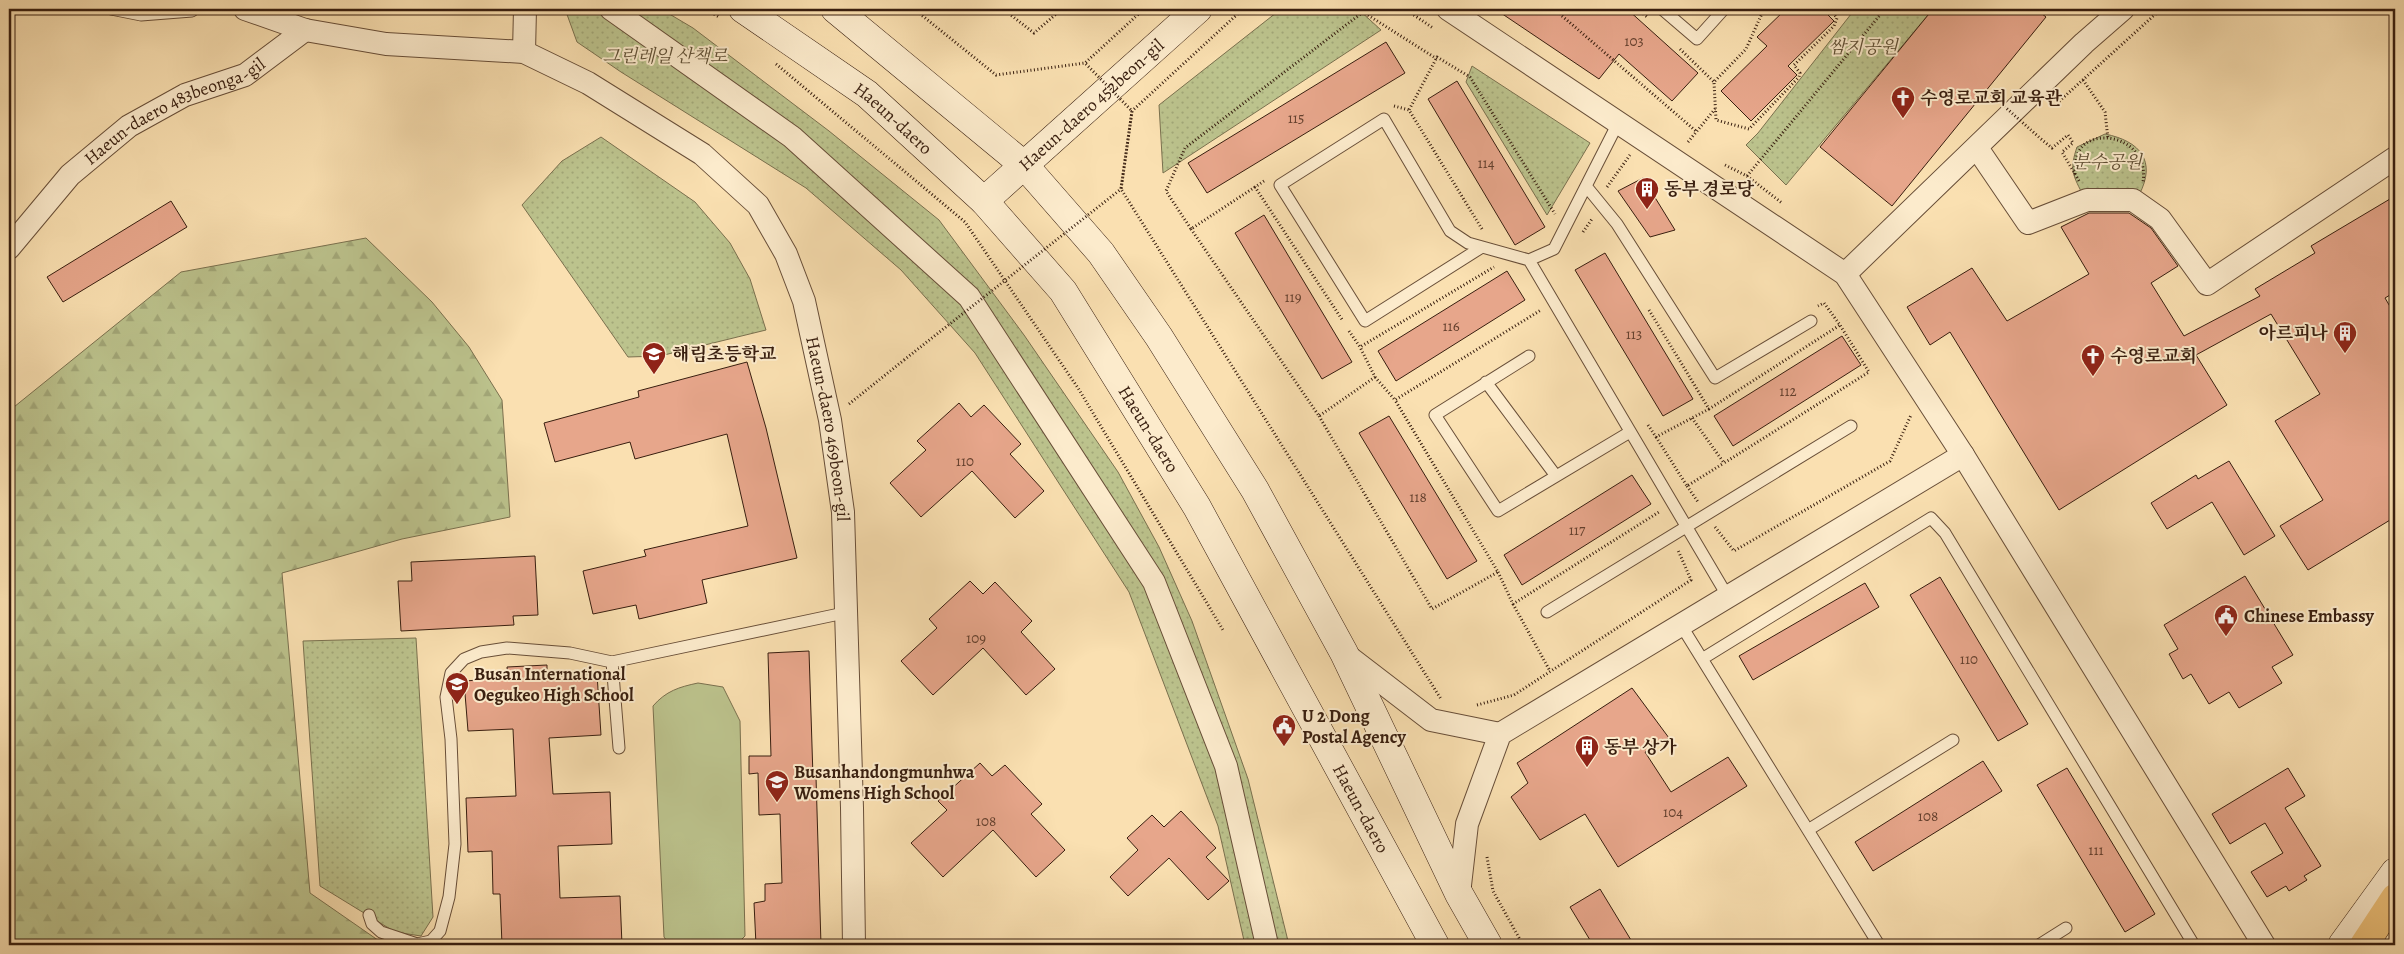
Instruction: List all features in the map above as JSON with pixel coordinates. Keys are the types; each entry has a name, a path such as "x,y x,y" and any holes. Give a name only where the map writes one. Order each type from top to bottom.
{"highway":[{"path":"2364,945 2395,898"}],"main road":[{"name":"Haeun-daero","path":"743,9 867,94 984,200 1064,291 1197,506 1435,945"},
{"name":"Haeun-daero 452beon-gil","path":"984,200 1025,166 1198,9"},
{"path":"835,10 1025,166 1101,253 1159,337 1255,490 1344,653 1459,894 1488,945"},
{"path":"2342,945 2395,872"}],"street":[{"path":"246,9 305,30 386,44 524,52 526,9"},
{"path":"611,9 792,137 968,297 1154,582 1226,766 1267,945"},
{"path":"1448,9 1845,274 1964,455 2264,945"},
{"path":"1845,274 2084,43 2124,9"},
{"name":"Haeun-daero 483beonga-gil","path":"9,248 70,175 129,126 185,95 246,75 305,30"},
{"name":"Haeun-daero 469beon-gil","path":"524,52 588,83 702,154 758,205 786,254 804,301 830,420 843,512 844,613 852,808 854,945"},
{"path":"1977,148 2028,224 2087,200 2133,200 2160,219 2208,284 2395,158"},
{"path":"1459,894 1467,824 1500,734 1964,455"},
{"path":"1344,653 1431,720 1500,734"}],"lane":[{"path":"111,9 141,15 192,11 194,9"},
{"path":"1662,9 1697,39 1724,9"},
{"path":"1482,247 1365,321 1280,185 1384,119 1450,231 1468,243 1529,260 1554,249 1618,123"},
{"path":"1586,186 1617,224 1715,378 1811,321"},
{"path":"1529,260 1728,597"},
{"path":"1529,356 1435,414 1498,511 1630,432"},
{"path":"1486,382 1556,476"},
{"path":"1547,612 1851,426"},
{"path":"1702,659 1931,518 1945,533 2194,945"},
{"path":"369,915 372,924 382,932 417,944 431,941 440,931 449,897 455,844 451,739 446,697 451,673 464,659 481,652 507,648 570,654 612,662 844,613"},
{"path":"1681,625 1879,945"},
{"path":"612,662 619,748"},
{"path":"1808,830 1953,740"},
{"path":"2039,945 2066,928"}],"path":[{"path":"914,9 996,75 1086,63 1144,9"},
{"path":"1003,9 1034,33 1062,9"},
{"path":"1242,9 1132,111 1121,189 1444,703"},
{"path":"1404,9 1437,30"},
{"path":"1554,9 1697,132"},
{"path":"1764,9 1746,49 1714,82 1716,120 1749,130 1799,77 1800,73 1794,65 1834,26 1837,18 1830,9"},
{"path":"1746,176 1885,9"},
{"path":"2108,139 2105,112 2083,80 2161,9"},
{"path":"1498,572 1432,609 1320,416 1166,191 1185,148 1363,12 1437,59 1470,77 1555,214"},
{"path":"1408,110 1437,59"},
{"path":"1086,63 1132,111"},
{"path":"1986,90 2052,148 2068,135 2073,143 2062,152 2080,183"},
{"path":"1392,106 1408,110 1480,228 1487,232"},
{"path":"1999,112 2006,106"},
{"path":"1695,149 1686,144 1715,110"},
{"path":"2075,174 2079,150 2089,143 2108,139 2133,147 2140,156 2145,169 2140,188"},
{"path":"1630,155 1638,160"},
{"path":"1721,162 1746,176 1784,204"},
{"path":"1191,229 1271,176"},
{"path":"1255,187 1360,348 1375,377 1395,400 1498,572 1513,604 1550,671"},
{"path":"830,420 1121,189"},
{"path":"1553,224 1555,214 1560,206"},
{"path":"1360,348 1496,266"},
{"path":"1538,302 1547,318"},
{"path":"1395,400 1542,309"},
{"path":"1687,486 1870,372 1840,326"},
{"path":"1320,416 1375,377"},
{"path":"1715,526 1734,551 1890,461 1914,408"},
{"path":"1692,418 1724,463"},
{"path":"1656,437 1699,504"},
{"path":"1513,604 1660,512"},
{"path":"1472,705 1481,705 1514,695 1691,580 1677,547"},
{"path":"1485,848 1493,891 1523,945"}],"green space":[{"name":"그린레일 산책로","path":"565,9 661,9 693,28 829,131 939,220 1024,335 1118,472 1159,547 1192,621 1248,779 1289,945 1245,945 1218,826 1129,592 975,353 901,270 806,188 621,72 577,42"},
{"path":"1281,9 1358,9 1381,30 1163,173 1159,105"},
{"name":"쌈지공원","path":"1855,9 1933,9 1786,185 1746,145 1758,133"},
{"path":"1472,66 1590,143 1547,215 1466,82"},
{"name":"분수공원","path":"2105,134 2128,142 2142,154 2146,172 2139,195 2082,193 2073,171 2073,160 2077,147"},
{"path":"601,137 695,202 730,243 750,279 766,330 660,356 628,357 522,205 562,161"},
{"path":"366,238 432,302 469,347 502,400 510,517 402,539 282,573 310,893 385,945 9,945 9,411 181,272"},
{"path":"416,638 433,917 421,936 395,932 320,886 303,641"},
{"path":"698,683 723,687 740,721 745,936 736,945 670,945 664,937 653,706 673,690"}],"building":[{"path":"1495,9 1627,9 1698,73 1672,101 1619,54 1599,79"},
{"path":"1786,9 1822,9 1834,21 1788,66 1797,75 1751,121 1721,91 1767,46 1757,37"},
{"name":"수영로교회 교육관","path":"1933,9 2036,9 2046,17 1892,206 1820,147"},
{"path":"1386,42 1405,73 1207,193 1188,163"},
{"path":"1457,81 1545,227 1515,245 1428,99"},
{"name":"동부 경로당","path":"1643,178 1675,230 1650,237 1618,191"},
{"path":"2395,196 2395,292 2385,298 2395,315 2395,517 2308,570 2280,526 2323,500 2275,421 2320,394 2271,314 2196,355 2227,405 2059,510 1950,332 1930,345 1907,307 1972,268 2007,321 2089,274 2061,227 2089,213 2129,213 2151,228 2178,266 2151,283 2184,336 2260,296 2255,289 2315,253 2311,246"},
{"path":"171,201 187,227 63,302 47,277"},
{"path":"1264,215 1352,362 1322,379 1235,233"},
{"path":"1605,253 1693,399 1663,416 1575,270"},
{"path":"1507,271 1525,300 1396,381 1378,351"},
{"path":"1842,336 1861,365 1733,446 1714,416"},
{"path":"747,362 766,428 797,558 702,580 707,603 639,619 636,605 593,614 583,571 646,556 644,550 748,526 727,434 635,459 630,442 555,462 544,423 639,397 638,391"},
{"path":"959,403 971,417 984,405 1021,444 1010,454 1044,491 1015,518 972,471 921,517 890,483 926,450 917,441"},
{"path":"1389,416 1477,561 1447,579 1359,433"},
{"path":"2229,461 2275,536 2244,555 2212,502 2167,529 2151,503 2196,475 2198,479"},
{"path":"1632,475 1651,504 1522,585 1504,555"},
{"path":"535,556 538,615 513,616 514,625 401,631 398,581 412,581 411,562"},
{"name":"Chinese Embassy","path":"2245,576 2293,655 2272,667 2282,683 2239,708 2229,692 2209,704 2191,674 2183,679 2169,654 2178,649 2164,625"},
{"path":"1940,577 2028,724 1998,741 1910,595"},
{"path":"970,581 983,594 995,582 1032,621 1021,632 1055,669 1026,695 983,648 933,695 901,661 937,628 929,619"},
{"path":"1865,583 1879,607 1753,680 1739,656"},
{"path":"809,651 813,777 816,777 821,945 756,945 754,903 765,901 765,884 782,883 780,814 759,815 758,773 749,774 749,756 771,756 768,653"},
{"path":"547,665 547,677 597,674 601,735 549,738 553,794 610,792 612,844 558,846 560,898 620,896 622,945 502,945 500,894 493,894 492,851 468,852 466,798 516,796 513,729 468,731 464,681 508,678 507,667"},
{"name":"동부 상가","path":"1632,688 1669,738 1645,752 1671,792 1728,757 1747,786 1618,867 1585,814 1540,840 1511,797 1528,783 1517,763"},
{"path":"1983,761 2002,791 1873,871 1855,842"},
{"path":"980,763 992,776 1005,765 1042,804 1031,814 1065,850 1036,877 993,830 943,877 911,843 947,810 938,801"},
{"path":"2067,768 2155,914 2125,932 2037,785"},
{"path":"2288,768 2305,796 2285,808 2321,866 2304,876 2307,880 2289,891 2286,886 2267,897 2251,872 2283,853 2265,823 2230,844 2212,814"},
{"path":"1181,811 1216,848 1206,857 1229,881 1208,900 1169,858 1128,896 1110,877 1138,850 1127,838 1152,815 1164,827"},
{"path":"1600,889 1634,945 1593,945 1570,907"}],"place":[{"name":"수영로교회 교육관","path":"1903,119"},
{"name":"동부 경로당","path":"1647,210"},
{"name":"아르피나","path":"2345,354"},
{"name":"해림초등학교","path":"654,375"},
{"name":"수영로교회","path":"2093,377"},
{"name":"Chinese Embassy","path":"2226,637"},
{"name":"Busan International Oegukeo High School","path":"457,705"},
{"name":"U 2 Dong Postal Agency","path":"1284,747"},
{"name":"동부 상가","path":"1587,768"},
{"name":"Busanhandongmunhwa Womens High School","path":"777,803"}]}
